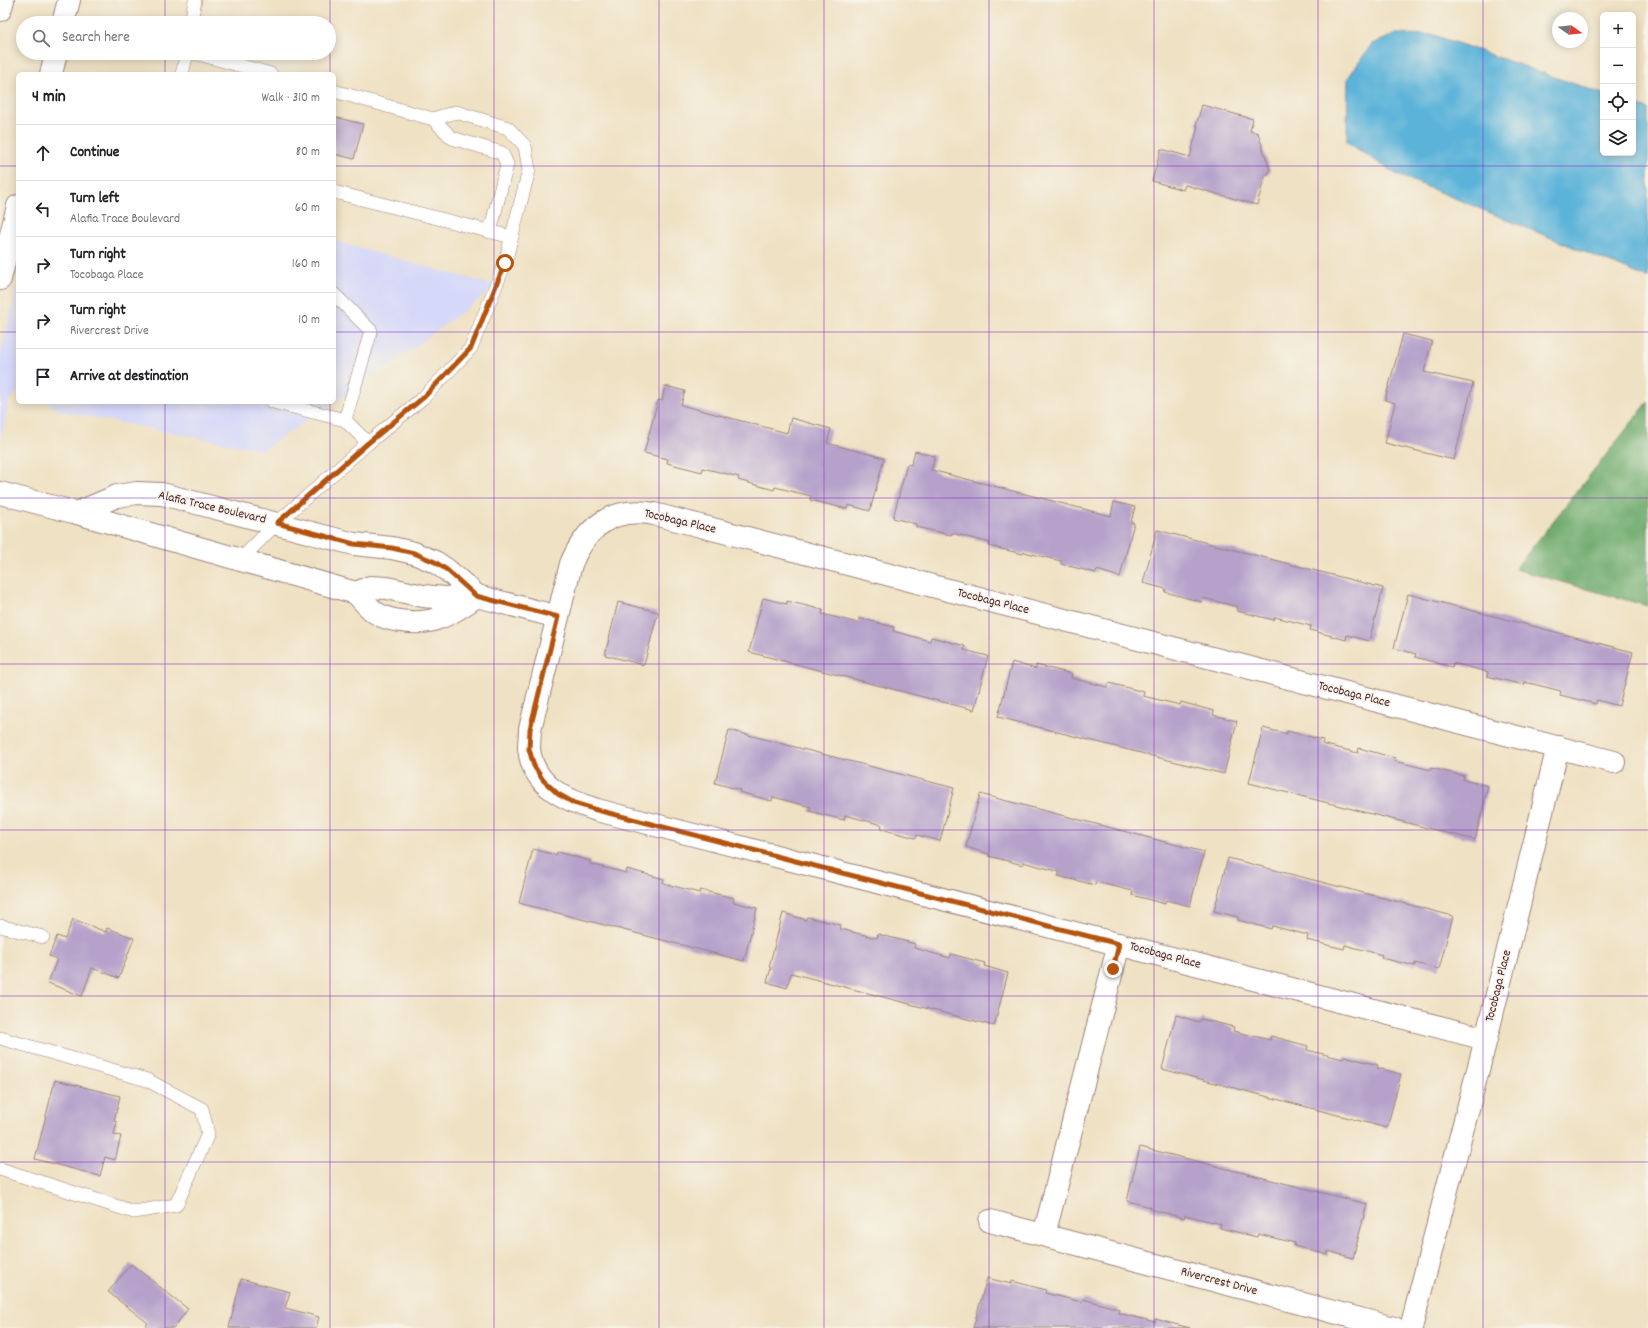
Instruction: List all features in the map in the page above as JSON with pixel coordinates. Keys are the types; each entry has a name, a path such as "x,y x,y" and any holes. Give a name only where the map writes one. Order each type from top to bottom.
{"street":[{"path":"0,10 3,0"},
{"path":"65,16 69,0"},
{"path":"51,72 54,60"},
{"path":"0,279 16,214"},
{"name":"Alafia Trace Boulevard","path":"77,513 117,496 137,493 162,494 354,544 392,548 414,553 435,562 447,570 476,596"},
{"path":"0,494 77,513 356,593 365,604 377,614 393,619 413,623 436,620 456,610 476,596"},
{"name":"Tocobaga Place","path":"1486,1039 574,803 558,794 543,780 534,766 529,749 530,729 571,564 576,551 595,527 607,519 619,514 644,512 1614,762"},
{"name":"Alafia Trace Boulevard","path":"356,593 370,587 387,588 423,596 445,598 476,596 558,617"},
{"name":"Tocobaga Place","path":"1411,1328 1486,1039 1558,747"},
{"path":"1044,1235 1119,944"},
{"name":"Rivercrest Drive","path":"990,1221 1394,1328"}],"lane":[{"path":"192,16 195,0"},
{"path":"182,72 185,60"},
{"path":"220,60 264,72"},
{"path":"240,560 277,523 368,443 424,397 471,348 505,263 529,170 525,146 508,128 456,112 433,118 336,92"},
{"path":"433,118 452,138 502,153 507,164 490,232"},
{"path":"336,193 512,237"},
{"path":"336,296 371,331 345,420"},
{"path":"281,404 345,420 368,443"},
{"path":"0,926 43,937"},
{"path":"0,1038 147,1080 202,1109 208,1134 176,1205 134,1212 0,1169"}],"shaded area":[{"path":"336,242 497,286 409,351 336,401"},
{"path":"16,292 16,394 9,401 0,442 0,357"},
{"path":"49,404 331,404 263,450 60,411"}],"green space":[{"path":"1648,402 1648,606 1515,569"}],"water":[{"path":"1397,34 1434,35 1600,93 1600,156 1636,156 1636,105 1648,109 1648,278 1396,174 1347,142 1348,78 1372,44"}],"building":[{"path":"1202,105 1253,119 1250,131 1258,133 1270,170 1268,175 1265,175 1257,205 1185,185 1183,190 1152,181 1161,149 1190,157 1198,126 1196,125"},
{"path":"336,117 363,124 354,159 336,154"},
{"path":"1403,334 1432,341 1424,372 1473,383 1454,460 1385,443 1395,403 1385,400"},
{"path":"665,386 685,391 681,405 787,433 791,418 831,429 827,443 884,458 870,511 848,505 847,509 810,500 811,496 775,487 774,490 738,480 739,477 703,468 702,472 667,463 668,459 644,453 658,400 662,401"},
{"path":"915,451 935,456 931,470 1111,516 1114,502 1135,507 1131,522 1134,523 1120,577 1097,570 1096,573 1061,564 1061,561 1024,552 1023,554 989,546 990,543 952,533 951,535 916,527 916,524 893,518 907,464 911,465"},
{"path":"1157,530 1383,588 1369,641 1347,635 1346,640 1310,630 1311,626 1275,617 1274,620 1237,611 1238,607 1203,598 1202,602 1165,592 1166,589 1143,583"},
{"path":"1408,594 1633,652 1619,706 1597,700 1596,704 1560,695 1561,691 1525,682 1524,685 1487,676 1488,672 1453,663 1452,667 1415,657 1416,654 1394,648"},
{"path":"763,598 787,604 787,601 823,610 822,614 858,623 859,618 894,627 893,631 930,641 931,637 965,646 964,650 988,656 974,710 749,652"},
{"path":"618,602 658,612 644,665 605,655"},
{"path":"1012,662 1036,669 1036,665 1072,674 1071,678 1107,687 1109,683 1144,692 1143,696 1180,705 1181,702 1214,711 1213,715 1237,721 1224,774 998,717"},
{"path":"1263,728 1287,734 1287,731 1323,740 1322,744 1358,753 1359,748 1395,758 1394,761 1464,776 1463,780 1488,786 1475,840 1249,783"},
{"path":"729,730 954,788 940,841 917,835 916,838 881,829 882,825 845,815 844,820 809,811 811,807 773,797 772,801 739,792 740,790 715,783"},
{"path":"980,794 1204,852 1190,906 1166,900 1165,904 1132,895 1133,891 1096,882 1095,885 1058,876 1060,872 1023,862 1023,865 989,856 989,854 966,847"},
{"path":"533,849 556,855 557,852 590,861 590,864 626,873 627,869 664,879 663,883 699,893 700,890 734,898 733,902 757,908 744,961 519,903"},
{"path":"1228,858 1453,916 1439,969 1415,963 1415,966 1381,958 1382,955 1345,945 1344,949 1307,940 1308,935 1272,926 1271,929 1238,920 1238,917 1214,911"},
{"path":"783,913 806,920 807,917 841,925 840,929 877,938 878,934 915,944 914,948 950,958 951,954 985,963 984,966 1008,973 994,1026 791,973 787,988 767,982 771,968 769,967"},
{"path":"73,919 106,932 107,928 134,938 119,978 92,968 82,996 48,983 57,959 49,956 57,936 65,939"},
{"path":"1176,1015 1199,1022 1201,1019 1234,1027 1233,1031 1270,1040 1271,1036 1308,1046 1307,1050 1343,1059 1344,1056 1378,1065 1377,1068 1401,1074 1387,1128 1162,1069"},
{"path":"55,1080 120,1096 114,1121 117,1122 114,1135 121,1136 115,1160 105,1157 100,1176 35,1159"},
{"path":"1140,1147 1367,1204 1353,1258 1328,1251 1328,1255 1294,1246 1295,1243 1258,1234 1257,1237 1220,1228 1221,1224 1185,1215 1184,1218 1127,1201"},
{"path":"131,1264 188,1309 173,1328 145,1327 148,1323 108,1292"},
{"path":"987,1278 1011,1284 1012,1281 1046,1290 1045,1293 1082,1302 1083,1299 1119,1309 1118,1313 1155,1322 1155,1319 1190,1328 973,1328"},
{"path":"241,1279 290,1292 285,1308 319,1317 316,1328 229,1328"}],"route":[{"path":"505,263 471,348 424,397 368,443 277,523 354,544 392,548 414,553 435,562 447,570 460,580 476,596 558,617 530,729 529,749 534,766 543,780 558,794 574,803 1119,944 1113,969"}]}
